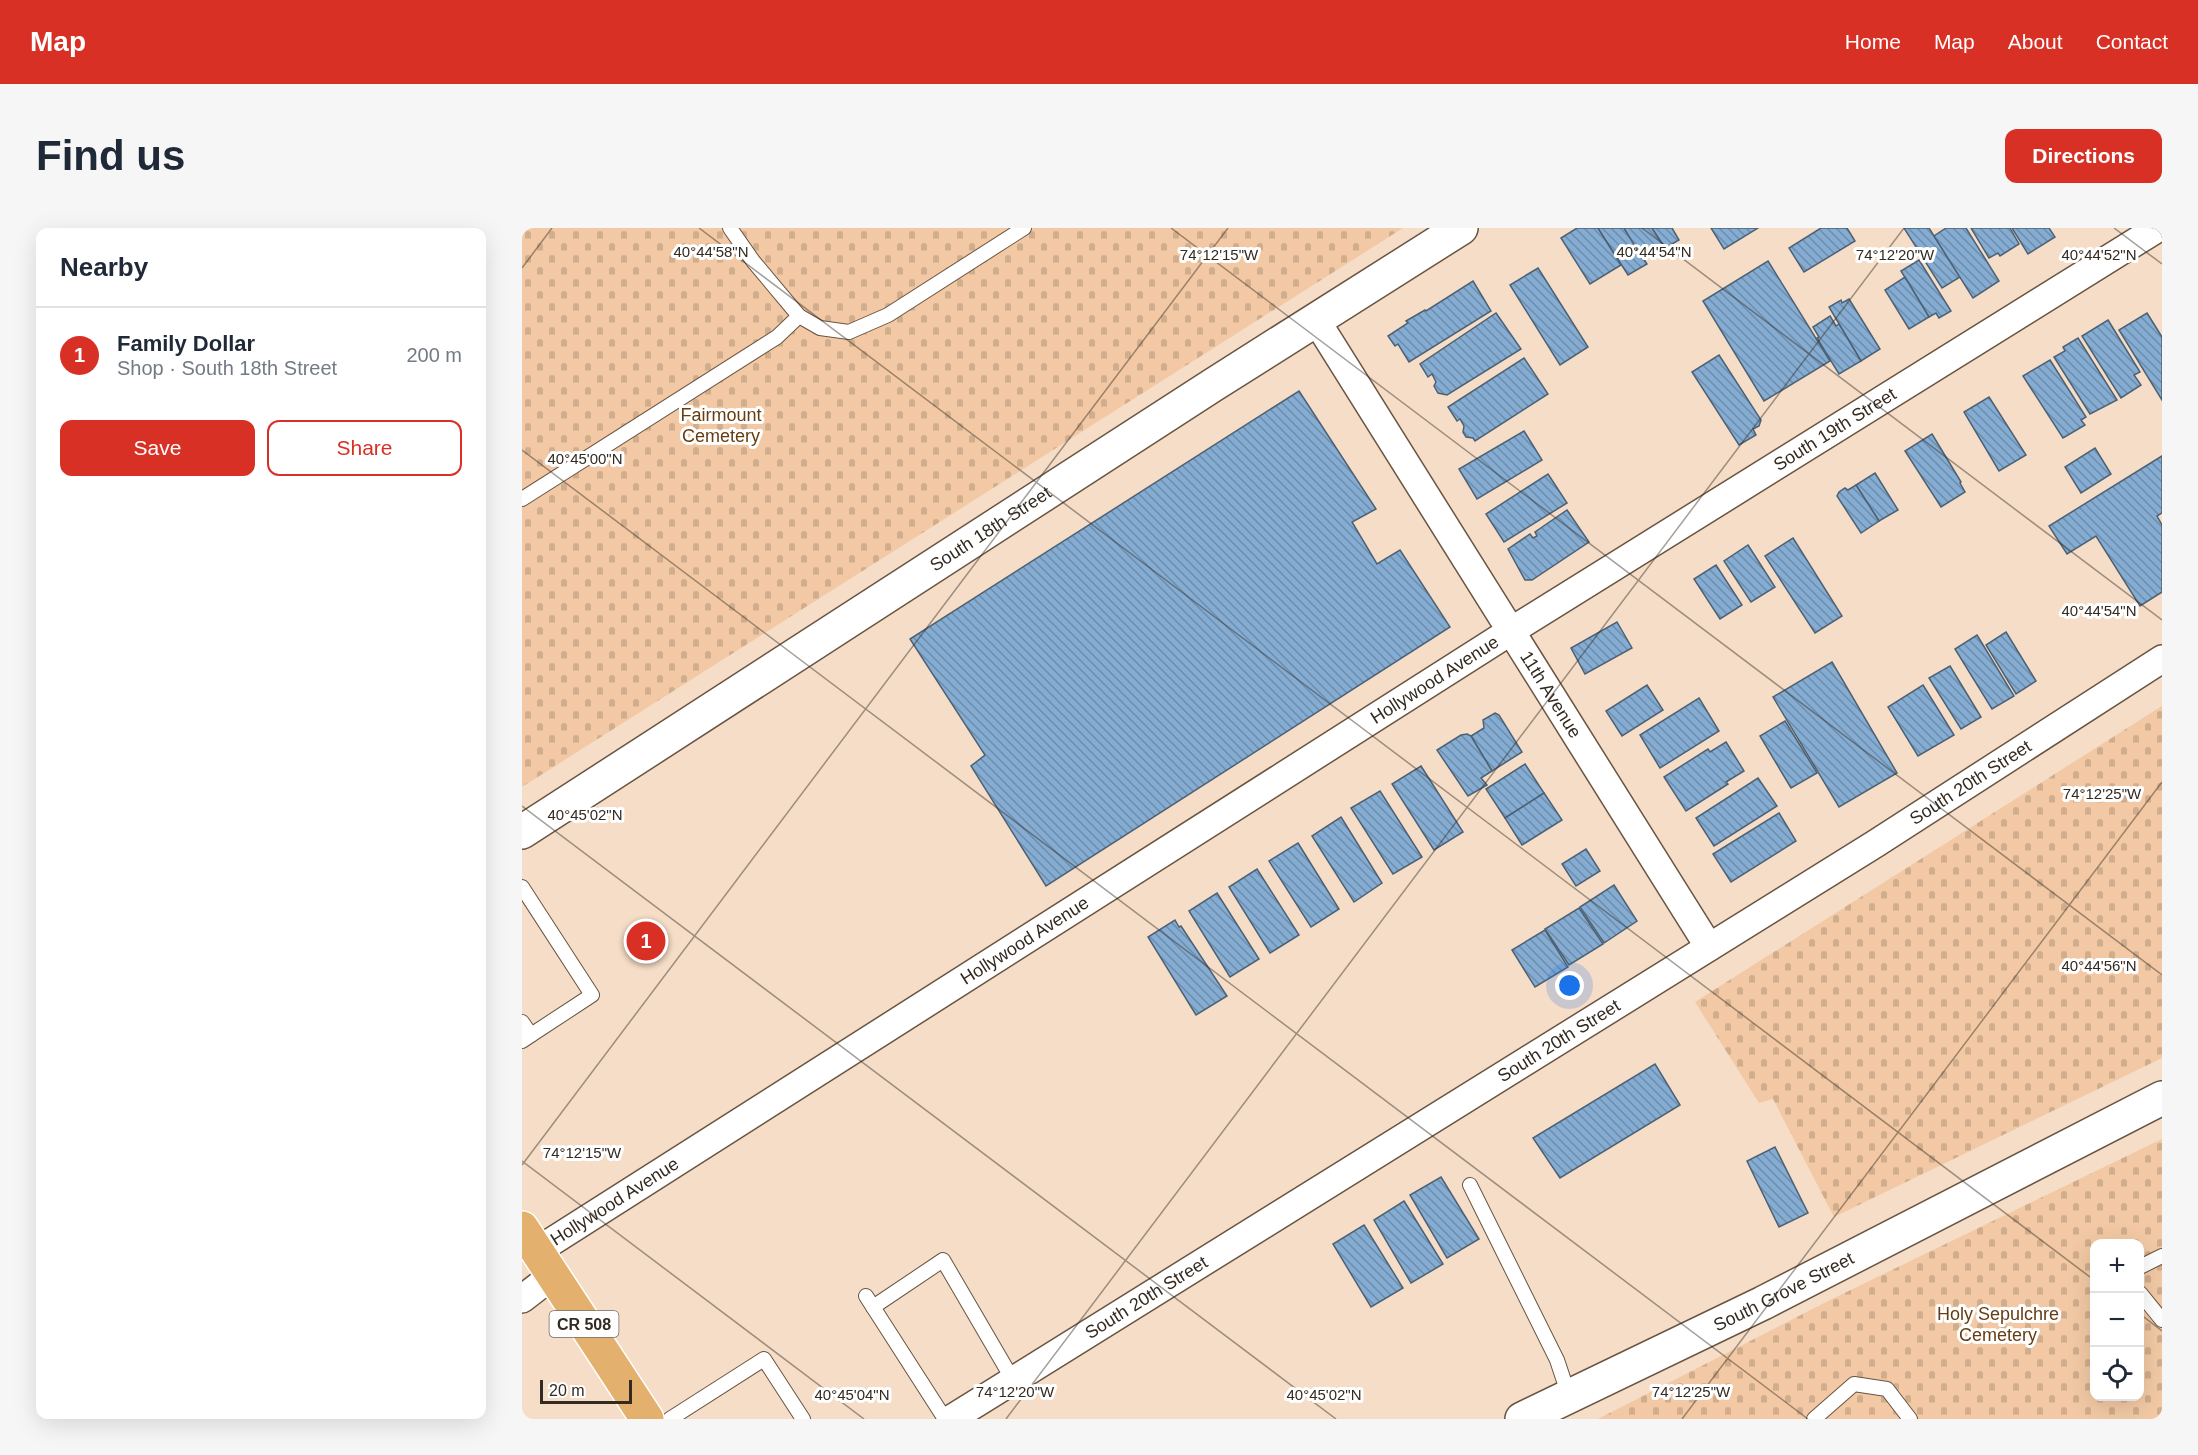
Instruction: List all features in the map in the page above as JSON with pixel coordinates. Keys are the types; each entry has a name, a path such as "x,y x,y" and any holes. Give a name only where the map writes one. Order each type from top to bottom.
{"main road":[{"name":"CR 508","path":"537,1251 647,1419"}],"street":[{"name":"South 18th Street","path":"522,832 1461,228"},
{"name":"South 19th Street","path":"1511,632 2158,228"},
{"name":"11th Avenue","path":"1316,320 1709,947"},
{"name":"Hollywood Avenue","path":"522,1299 537,1251 1511,632"},
{"name":"South 20th Street","path":"951,1419 1875,844 2162,659"},
{"name":"South Grove Street","path":"1522,1419 1763,1303 2162,1098"}],"lane":[{"path":"730,228 753,261 799,316 820,328 849,332 888,315 1024,228"},
{"path":"522,499 777,338 799,316"},
{"path":"522,887 592,995 526,1038 522,1022"},
{"path":"1470,1185 1557,1360 1569,1396"},
{"path":"2144,1265 2162,1256"},
{"path":"945,1419 870,1302 943,1260 1013,1380"},
{"path":"2144,1299 2162,1320"},
{"path":"670,1419 764,1359 803,1419"},
{"path":"1821,1416 1854,1383 1887,1389 1910,1419"}],"green space":[{"name":"Fairmount Cemetery","path":"522,228 1403,228 522,787"},
{"path":"2162,706 2162,1058 1834,1217 1773,1099 1759,1103 1695,1002"},
{"name":"Holy Sepulchre Cemetery","path":"2162,1139 2162,1419 1598,1419 1828,1301"}],"building":[{"path":"1577,228 1598,228 1621,265 1590,284 1561,238"},
{"path":"1598,228 1624,228 1647,264 1628,275"},
{"path":"1624,228 1652,228 1663,245 1642,258"},
{"path":"1652,228 1672,228 1679,240 1665,248"},
{"path":"1711,228 1758,228 1724,249"},
{"path":"1821,228 1847,228 1855,241 1804,272 1789,248"},
{"path":"1904,228 1929,228 1960,277 1942,288"},
{"path":"1946,228 1966,228 1999,281 1973,298 1934,236"},
{"path":"1971,228 2010,228 2019,244 2000,256 1998,253 1989,258"},
{"path":"2012,228 2049,228 2055,237 2028,254"},
{"path":"1919,260 1951,311 1939,318 1936,313 1929,317 1901,271"},
{"path":"1768,261 1830,361 1764,401 1703,301"},
{"path":"1538,268 1588,347 1560,365 1510,285"},
{"path":"1905,277 1929,317 1909,329 1885,290"},
{"path":"1473,281 1491,311 1409,362 1398,344 1395,346 1388,336 1408,323 1406,321"},
{"path":"1849,299 1880,349 1861,361 1829,307 1841,300 1842,303"},
{"path":"1496,313 1521,349 1447,395 1438,393 1432,374 1428,377 1420,364"},
{"path":"2147,313 2162,337 2162,400 2119,330"},
{"path":"1830,316 1836,326 1839,324 1861,361 1839,374 1817,338 1819,337 1813,327"},
{"path":"2108,320 2140,372 2134,375 2141,385 2121,398 2082,336"},
{"path":"2078,338 2117,400 2090,414 2054,357 2065,351 2063,347"},
{"path":"1719,355 1761,420 1759,426 1753,429 1756,435 1739,445 1692,372"},
{"path":"1524,358 1548,394 1475,441 1473,438 1466,437 1460,419 1457,421 1448,407"},
{"path":"2050,360 2086,417 2081,420 2085,425 2063,438 2023,376"},
{"path":"1299,391 1376,509 1352,522 1377,564 1400,550 1450,627 1046,886 971,766 985,755 910,639"},
{"path":"1989,397 2026,455 1999,471 1964,412"},
{"path":"1524,431 1542,460 1477,499 1459,469"},
{"path":"1932,434 1965,492 1941,507 1905,451"},
{"path":"2095,448 2111,474 2081,493 2065,467"},
{"path":"2162,456 2162,513 2157,516 2162,525 2162,592 2140,606 2096,536 2067,554 2049,526"},
{"path":"1875,473 1898,510 1879,521 1856,485"},
{"path":"1548,474 1567,503 1504,542 1486,514"},
{"path":"1856,485 1879,521 1861,533 1837,496 1845,488 1848,490"},
{"path":"1567,510 1589,542 1532,580 1525,580 1508,549 1530,534 1533,538 1537,536 1535,532"},
{"path":"1793,538 1842,616 1815,633 1765,556"},
{"path":"1748,545 1775,587 1751,602 1724,561"},
{"path":"1716,565 1742,605 1720,619 1694,579"},
{"path":"1617,622 1632,648 1585,674 1571,648"},
{"path":"2006,632 2036,681 2016,694 1986,645"},
{"path":"1977,635 2014,696 1992,709 1955,649"},
{"path":"1832,662 1897,773 1839,807 1773,697"},
{"path":"1950,666 1981,717 1961,729 1929,678"},
{"path":"1647,685 1663,710 1622,736 1606,711"},
{"path":"1923,685 1954,735 1918,756 1888,707"},
{"path":"1699,698 1719,731 1660,768 1640,735"},
{"path":"1495,713 1499,715 1522,752 1492,771 1471,736 1484,728 1483,720"},
{"path":"1785,721 1817,773 1791,788 1760,736"},
{"path":"1461,735 1471,736 1492,771 1481,778 1487,785 1468,796 1437,750"},
{"path":"1726,742 1744,771 1686,811 1664,777 1708,749 1710,752"},
{"path":"1525,764 1544,793 1505,818 1486,789"},
{"path":"1421,766 1463,832 1434,850 1392,784"},
{"path":"1758,778 1777,806 1714,846 1696,818"},
{"path":"1380,791 1422,857 1393,874 1351,808"},
{"path":"1544,793 1562,820 1522,845 1505,818"},
{"path":"1779,813 1796,841 1731,882 1713,854"},
{"path":"1341,817 1382,883 1354,902 1312,836"},
{"path":"1298,843 1339,909 1311,927 1269,861"},
{"path":"1586,849 1600,871 1576,886 1562,864"},
{"path":"1257,869 1299,935 1270,953 1229,887"},
{"path":"1614,885 1637,921 1604,943 1580,907"},
{"path":"1217,893 1259,959 1230,977 1189,911"},
{"path":"1579,908 1603,944 1569,965 1545,929"},
{"path":"1175,920 1227,996 1196,1015 1148,937"},
{"path":"1545,930 1568,967 1535,987 1512,950"},
{"path":"1655,1064 1680,1105 1560,1178 1533,1138"},
{"path":"1775,1147 1808,1213 1779,1227 1747,1161"},
{"path":"1441,1177 1479,1239 1447,1258 1410,1195"},
{"path":"1404,1201 1443,1264 1411,1283 1374,1220"},
{"path":"1364,1225 1403,1288 1371,1307 1333,1244"}],"place":[{"name":"Family Dollar","path":"646,941"}]}
